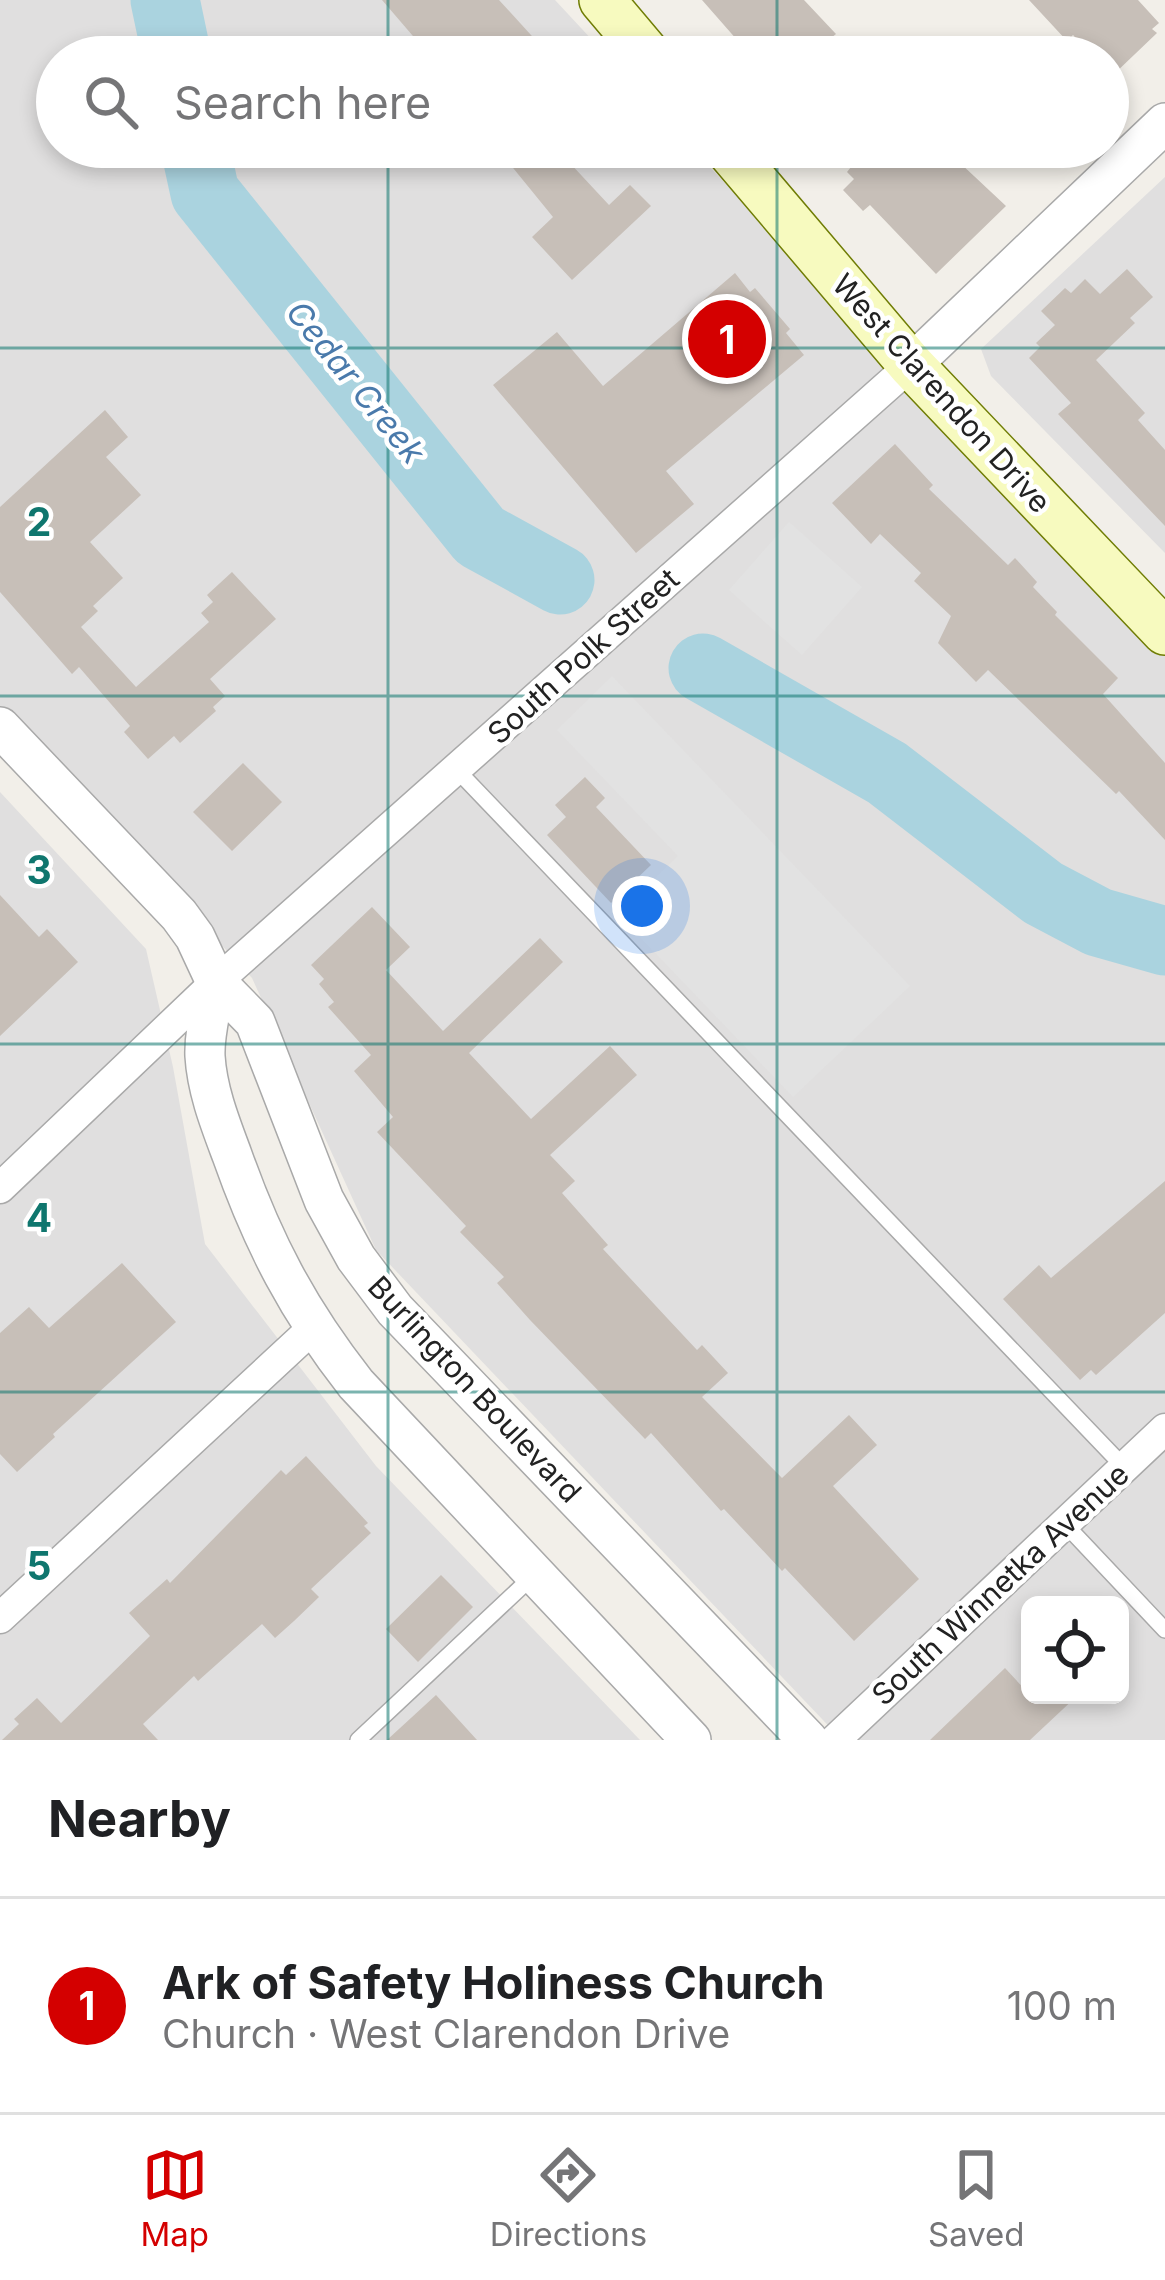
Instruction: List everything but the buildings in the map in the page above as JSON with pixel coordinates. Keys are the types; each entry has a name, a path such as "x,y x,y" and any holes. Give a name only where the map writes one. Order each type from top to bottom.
{"main road":[{"path":"602,0 632,36"},
{"name":"West Clarendon Drive","path":"744,168 911,365 1165,632"}],"street":[{"name":"South Polk Street","path":"1129,157 1165,123"},
{"name":"South Polk Street","path":"0,1188 216,982 911,365 1118,168"},
{"name":"Burlington Boulevard","path":"6,744 179,915 216,982 255,1022 324,1200 356,1258 395,1310 808,1740"},
{"path":"216,982 205,1053 213,1103 253,1214 312,1329 356,1384 691,1740"},
{"path":"0,1618 312,1329"},
{"name":"South Winnetka Avenue","path":"835,1740 1165,1429"}],"lane":[{"path":"456,769 1124,1467"},
{"path":"1064,1523 1165,1630"},
{"path":"358,1740 535,1574"}],"shaded area":[{"path":"0,0 555,0 588,36 36,36 36,168 711,168 1165,650 1165,1740 842,1740 376,1250 252,978 0,706"},
{"path":"1165,177 1165,553 991,376 981,349"},
{"path":"789,522 862,587 802,655 729,590"},
{"path":"612,676 910,986 793,1097 618,914 678,856 557,730"},
{"path":"0,792 146,949 205,1244 376,1466 640,1740 0,1740"}],"waterway":[{"name":"Cedar Creek","path":"165,0 173,36"},
{"name":"Cedar Creek","path":"200,168 205,193 480,536 560,580"},
{"name":"Cedar Creek","path":"703,668 887,773 1043,893 1098,922 1165,941"}],"place":[{"name":"Ark of Safety Holiness Church","path":"727,339"}]}
